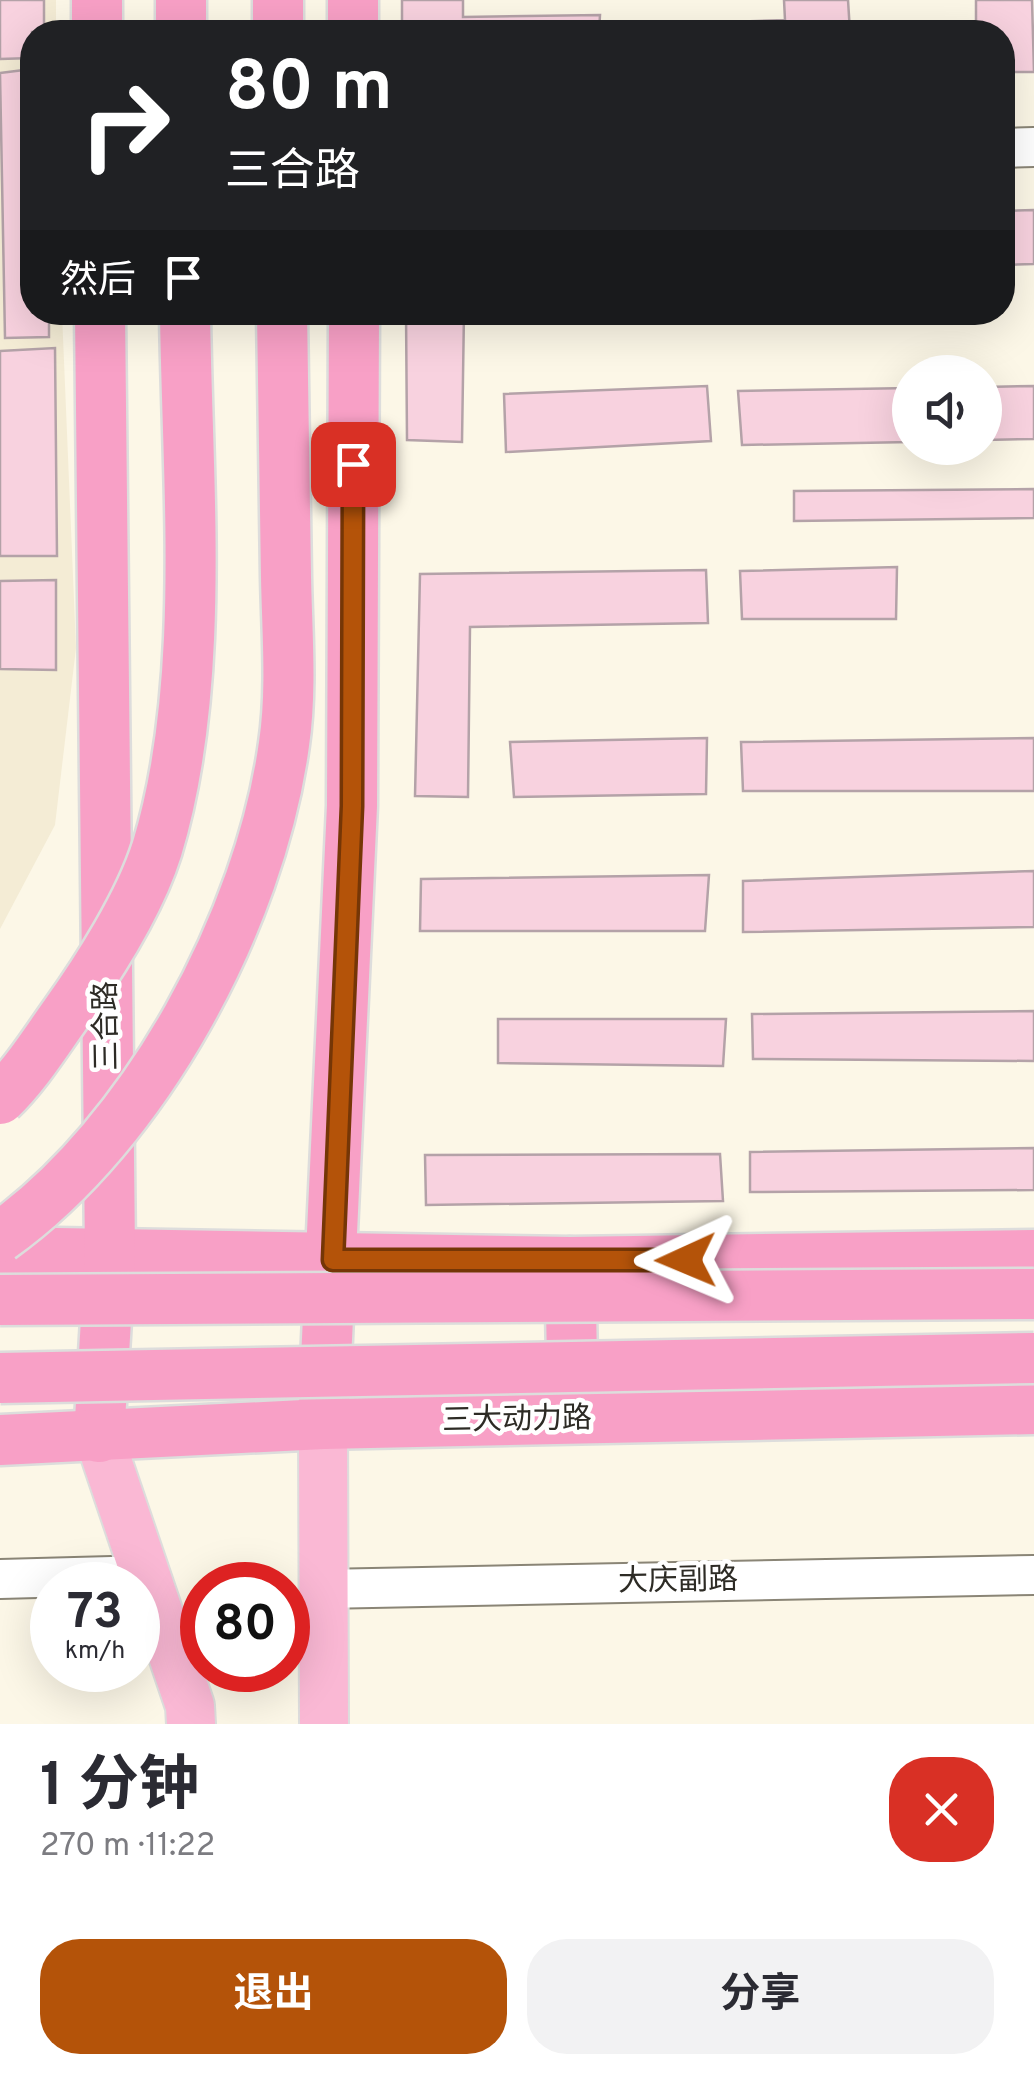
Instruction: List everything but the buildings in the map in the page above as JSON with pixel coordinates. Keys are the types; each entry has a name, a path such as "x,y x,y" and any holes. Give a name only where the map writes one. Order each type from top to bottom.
{"highway":[{"name":"三合路","path":"100,325 110,1253 100,1437"},
{"path":"0,1099 51,1036 111,946 156,851 182,724 189,646 185,325"},
{"path":"0,1237 107,1134 168,1050 221,955 250,886 284,744 288,664 282,325"},
{"path":"323,1424 352,806 354,325"},
{"path":"0,1252 570,1262 1034,1254"},
{"path":"570,1262 573,1421"},
{"path":"0,1300 1034,1294"},
{"path":"0,1378 1034,1358"},
{"name":"三大动力路","path":"0,1440 323,1424 1034,1408"}],"main road":[{"path":"323,1424 324,1724"},
{"name":"三合路","path":"100,1437 144,1562"},
{"name":"三合路","path":"160,1610 190,1706 191,1724"}],"street":[{"name":"大庆副路","path":"322,1589 1034,1575"},
{"path":"0,1579 30,1578"}],"shaded area":[{"path":"0,0 56,0 56,20 20,20 20,325 63,325 76,648 55,825 0,929"}],"route":[{"path":"353,464 352,806 333,1260 686,1260"}]}
